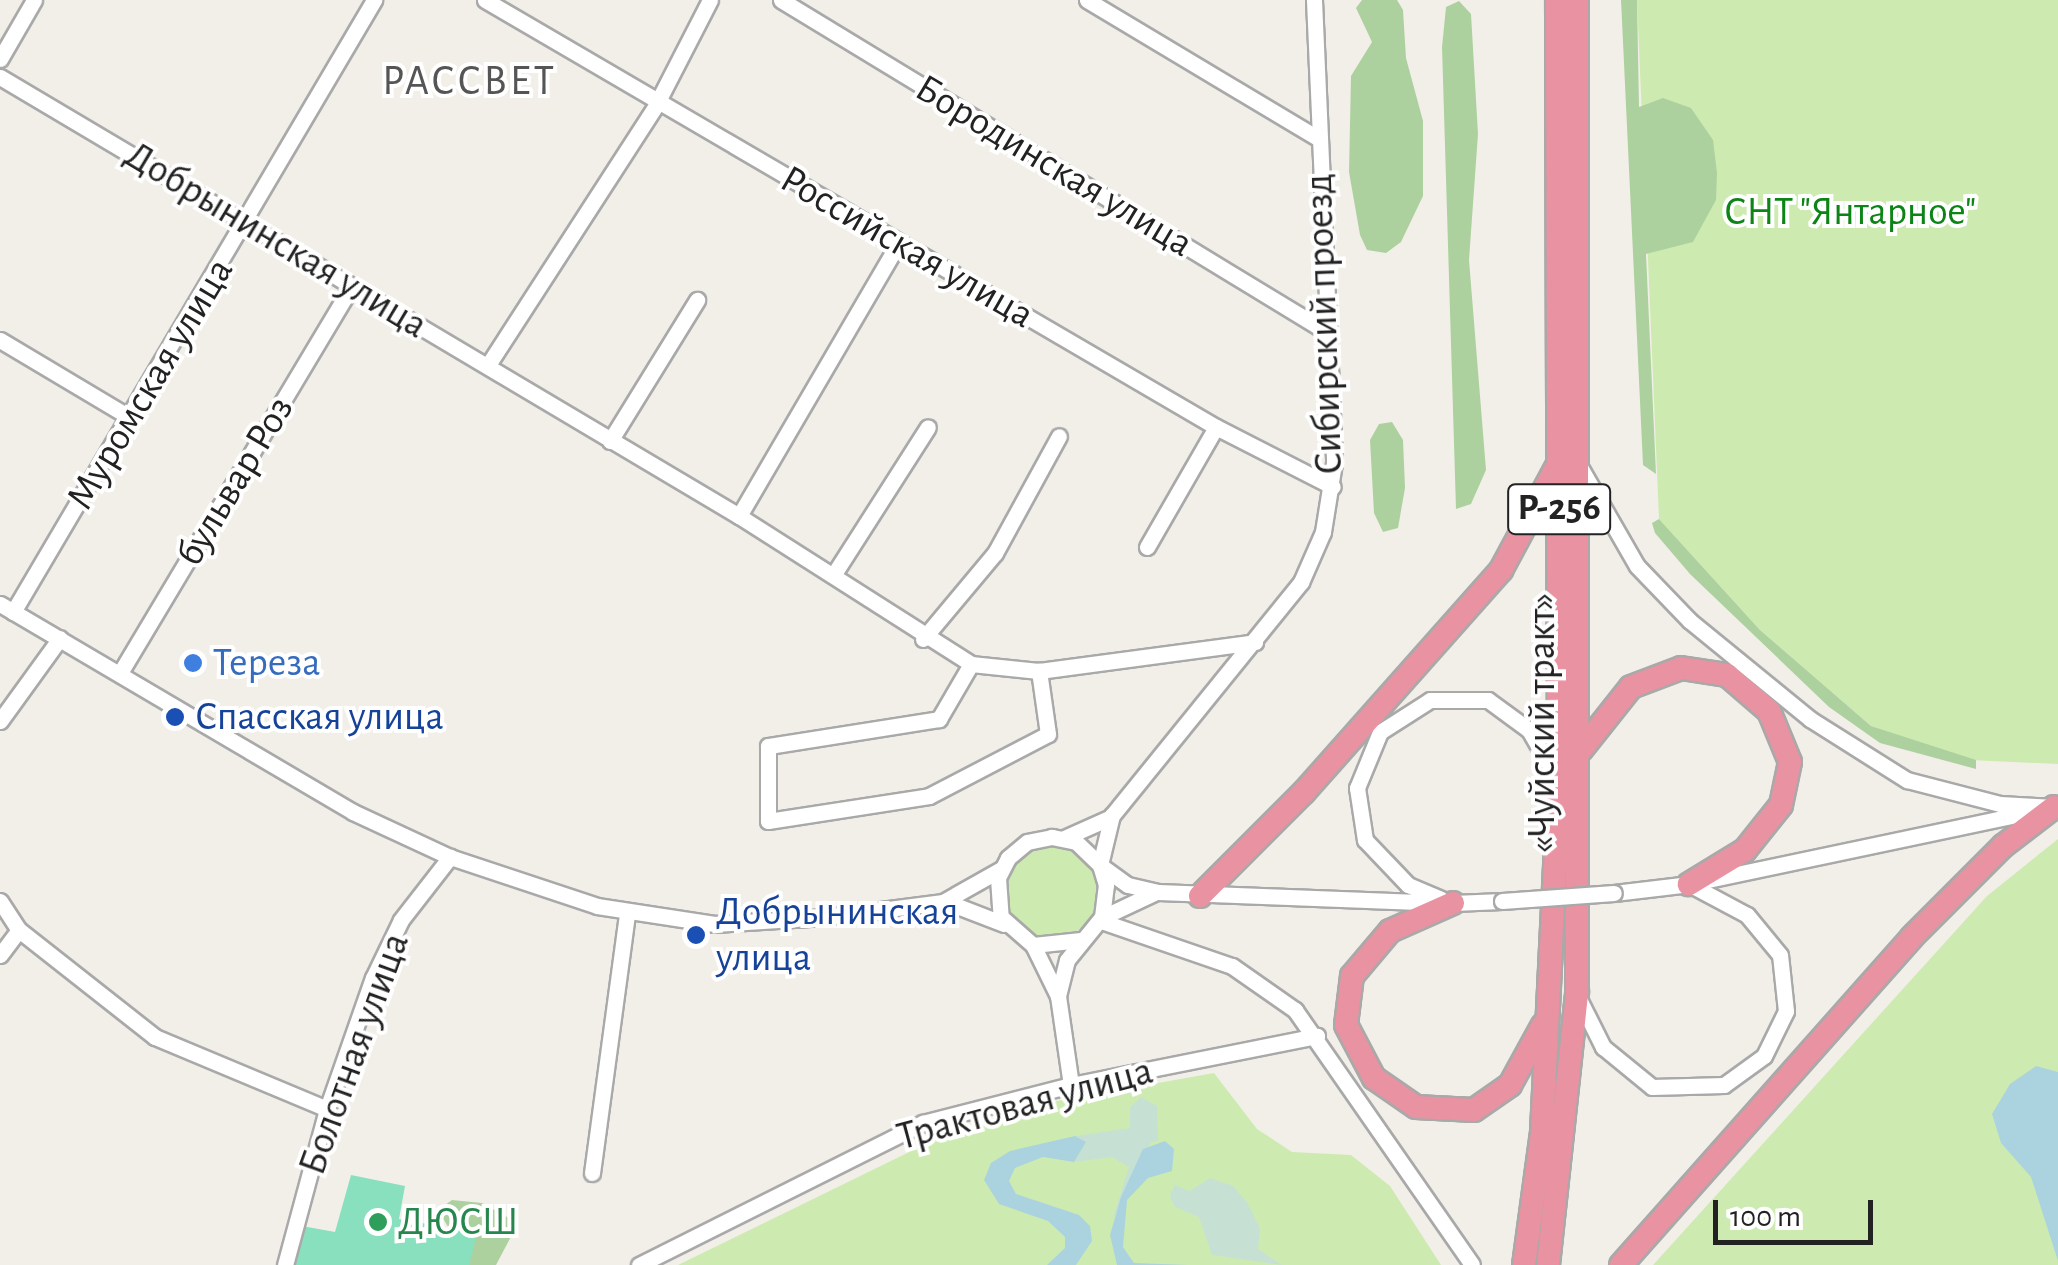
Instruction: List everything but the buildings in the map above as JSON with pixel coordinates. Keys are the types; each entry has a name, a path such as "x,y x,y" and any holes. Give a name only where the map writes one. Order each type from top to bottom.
{"highway":[{"name":"«Чуйский тракт»","path":"1548,1265 1576,992 1581,750 1568,462 1557,0"},
{"name":"«Чуйский тракт»","path":"1524,1265 1542,1132 1559,782 1577,0"},
{"path":"1200,896 1304,792 1501,570 1568,462"},
{"path":"1581,750 1632,687 1681,668 1728,675 1768,711 1790,762 1780,805 1745,850 1689,884"},
{"path":"1621,1265 1912,937 2003,846 2056,806"},
{"path":"1451,903 1390,931 1352,976 1346,1025 1374,1078 1416,1106 1474,1110 1510,1086 1547,1018"}],"street":[{"path":"0,59 34,0"},
{"name":"Муромская улица","path":"7,608 131,418 246,225 247,209 374,0"},
{"name":"Российская улица","path":"484,0 656,104 1216,427 1333,487"},
{"path":"488,365 656,104 710,0"},
{"name":"Бородинская улица","path":"781,0 1327,332"},
{"path":"1088,0 1316,137"},
{"name":"Сибирский проезд","path":"1100,865 1112,816 1255,642 1316,554 1333,487 1316,137 1314,0"},
{"name":"Добрынинская улица","path":"0,77 739,516 834,574 924,639 971,664 1039,671 1255,642"},
{"path":"739,516 899,242"},
{"name":"бульвар Роз","path":"120,673 350,288"},
{"path":"610,442 697,300"},
{"path":"0,340 131,418"},
{"path":"834,574 928,427"},
{"path":"1147,546 1216,427"},
{"path":"924,639 996,553 1059,436"},
{"path":"1568,462 1638,566 1690,621 1810,719 1908,780 1983,800 2056,806"},
{"path":"7,608 353,812 450,856 627,913 715,924 943,902 974,908 1033,945 1058,996 1070,1085"},
{"path":"0,720 60,638"},
{"path":"971,664 939,719 768,746 768,821 929,796 1048,734 1039,671"},
{"path":"1451,903 1408,885 1364,840 1357,788 1368,747 1380,732 1430,700 1488,700 1529,730 1559,782"},
{"path":"943,902 1001,869 1027,842 1064,838 1128,885 1158,892 1451,903 1614,893 1689,884 2056,806"},
{"name":"Сибирский проезд","path":"1064,838 1112,816"},
{"name":"Болотная улица","path":"285,1265 327,1109 390,940 450,856"},
{"path":"1100,865 1107,894 1101,920"},
{"path":"1001,869 996,898 1006,925"},
{"path":"1576,992 1603,1047 1652,1086 1724,1086 1764,1056 1786,1011 1780,955 1747,915 1689,884"},
{"path":"1058,996 1064,966 1081,940 1101,920 1158,892"},
{"path":"0,901 20,930 155,1037 327,1109"},
{"path":"592,1172 627,913"},
{"path":"1101,920 1246,973 1272,988 1316,1036 1472,1265"},
{"path":"0,955 20,930"},
{"path":"1033,945 1081,940"},
{"name":"Трактовая улица","path":"639,1265 923,1123 1070,1085 1316,1036"}],"green space":[{"path":"1362,0 1397,0 1403,10 1406,58 1423,121 1423,196 1401,242 1386,253 1367,250 1360,235 1349,172 1351,76 1372,42 1356,8"},
{"path":"1621,0 1637,0 1639,107 1663,98 1691,108 1713,140 1717,173 1716,200 1693,242 1646,254 1656,474 1643,465"},
{"name":"СНТ \"Янтарное\"","path":"1637,0 2058,0 2058,764 1970,760 1871,726 1760,630 1659,519"},
{"path":"1459,1 1471,14 1478,134 1469,260 1486,470 1471,504 1456,509 1442,47 1446,7"},
{"path":"1392,422 1403,440 1405,488 1398,528 1383,532 1374,513 1370,440 1379,424"},
{"path":"1659,519 1760,630 1871,726 1976,760 1976,769 1880,743 1829,707 1690,574 1655,533 1652,523"},
{"path":"2058,839 2058,1265 1653,1265 1987,896"},
{"path":"1051,845 1069,849 1084,859 1094,874 1098,892 1094,910 1084,925 1069,935 1051,939 1033,935 1018,925 1008,910 1004,892 1008,874 1018,859 1033,849"},
{"path":"1214,1073 1257,1129 1292,1152 1351,1155 1390,1186 1441,1265 678,1265 944,1135 1040,1104"},
{"path":"1141,1097 1157,1106 1158,1141 1151,1142 1112,1221 1129,1167 1112,1157 1074,1162 1086,1142 1075,1136 1130,1128 1130,1107"},
{"name":"ДЮСШ","path":"351,1175 405,1186 399,1219 477,1233 469,1265 292,1265 302,1226 335,1232"},
{"path":"1210,1178 1233,1186 1248,1204 1260,1229 1258,1249 1282,1265 1212,1255 1199,1217 1175,1207 1170,1197 1174,1185 1190,1191"},
{"path":"452,1200 482,1203 512,1220 514,1231 496,1265 450,1265 453,1235 438,1210"}],"water":[{"path":"2036,1066 2058,1072 2058,1261 2031,1177 2001,1143 1992,1114 2010,1084"},
{"path":"1075,1136 1086,1142 1074,1162 1043,1157 1015,1168 1009,1181 1016,1194 1079,1215 1090,1226 1092,1241 1076,1265 1047,1265 1065,1248 1065,1237 1048,1221 999,1204 984,1180 991,1163 1010,1151"},
{"path":"1165,1141 1174,1149 1172,1171 1148,1178 1127,1200 1123,1247 1134,1263 1188,1265 1117,1265 1110,1235 1121,1197 1143,1149"}],"place":[{"name":"Тереза","path":"193,663"},
{"name":"Спасская улица","path":"175,717"},
{"name":"Добрынинская улица","path":"696,935"},
{"name":"ДЮСШ","path":"378,1222"}],"district":[{"name":"РАССВЕТ","path":"469,81"}]}
